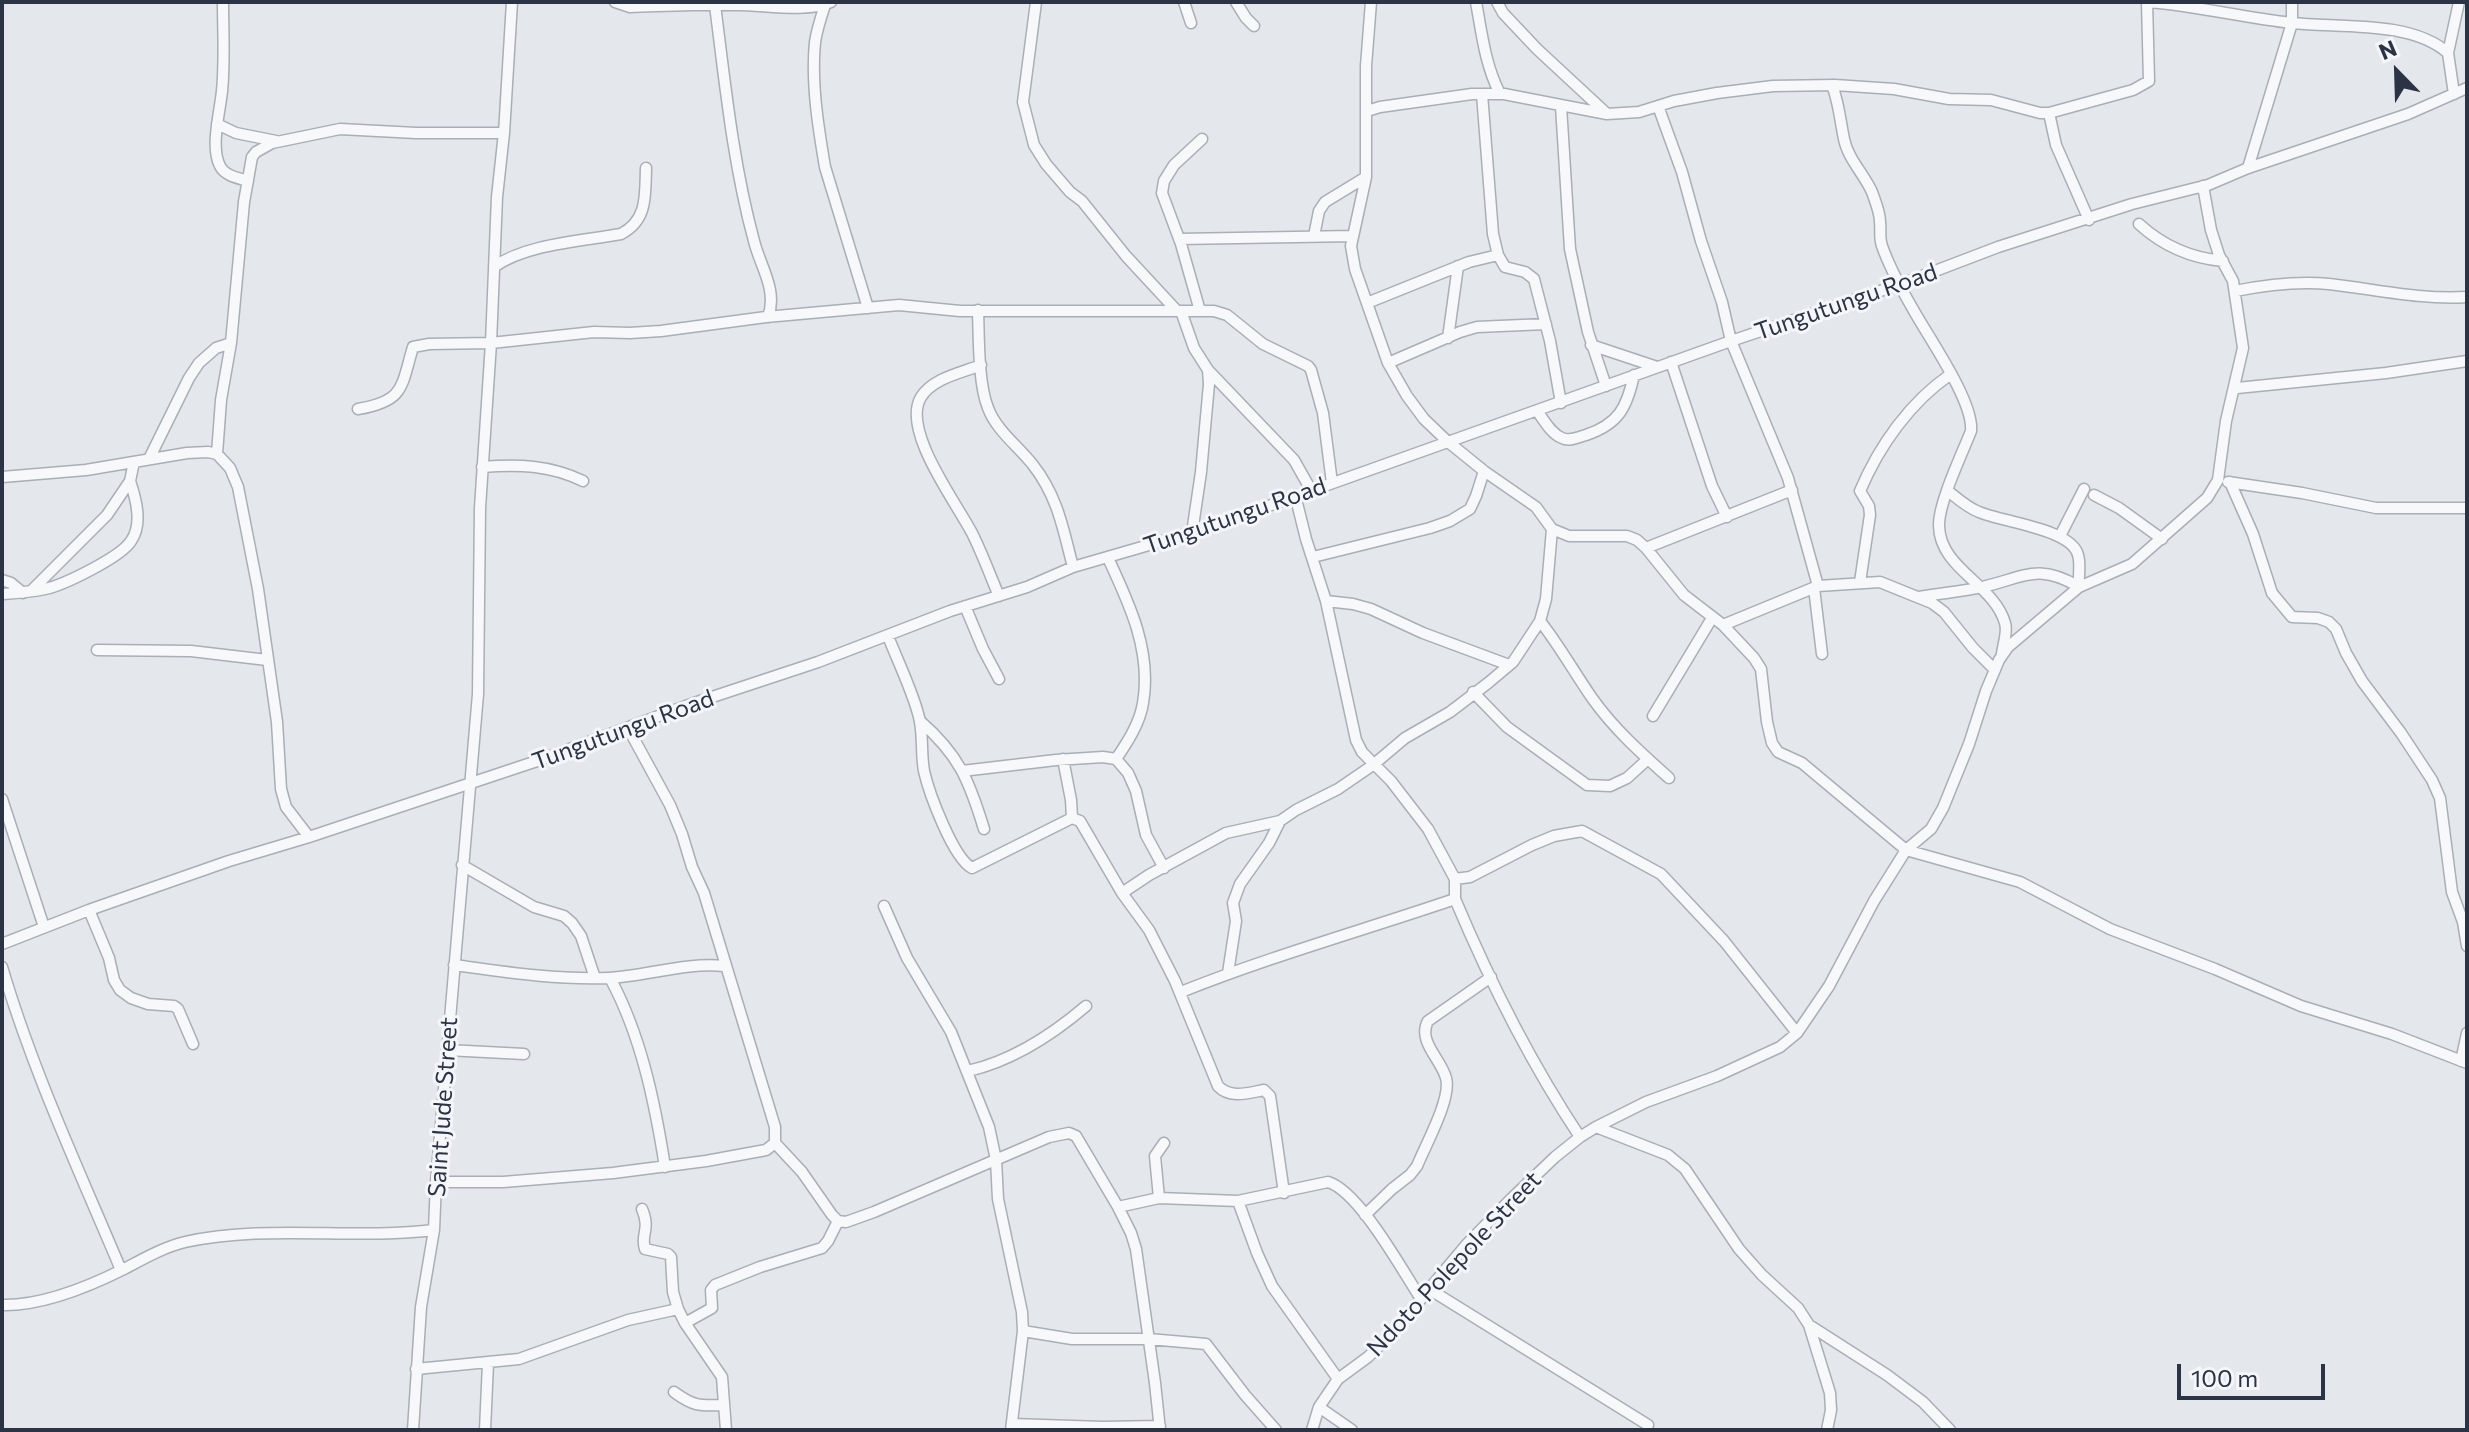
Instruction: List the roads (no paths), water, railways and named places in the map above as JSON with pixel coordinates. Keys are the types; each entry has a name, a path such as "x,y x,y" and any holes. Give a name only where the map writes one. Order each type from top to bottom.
{"street":[{"path":"223,2 222,90 216,151 220,167 248,181"},
{"name":"Saint Jude Street","path":"413,1430 421,1307 434,1230 478,694 482,467 497,197 512,2"},
{"path":"615,2 630,7 796,7 828,4 816,38 815,59 822,151 868,308"},
{"path":"1036,2 1023,102 1034,145 1070,192 1082,201 1126,256 1179,311 1194,348 1208,370 1294,460 1311,490"},
{"path":"1184,2 1191,23"},
{"path":"1236,2 1254,26"},
{"path":"1371,2 1366,66 1366,177 1351,246 1355,269 1388,363 1424,419 1447,441 1536,507 1552,529 1569,536 1627,536 1646,548 1684,595 1723,625 1761,669 1767,722 1772,743 1778,752 1802,763 1906,850 2020,882 2110,929 2301,1006 2392,1034 2464,1062 2467,1033"},
{"path":"1476,2 1484,54 1500,94"},
{"path":"1497,2 1503,13 1537,49 1607,114"},
{"path":"1367,111 1398,104 1500,94 1607,114 1639,112 1717,93 1773,86 1832,85 1894,89 1949,99 1991,100 2049,113 2133,90 2149,81 2148,2 2292,23 2360,27 2407,34 2426,39 2448,53"},
{"path":"2248,168 2292,23 2292,2"},
{"path":"2454,94 2448,53 2459,2"},
{"path":"715,5 742,184 754,241 773,300 768,317"},
{"path":"1455,879 1470,877 1554,836 1582,831 1596,837 1661,874 1724,941 1797,1033 1829,986 1874,901 1906,850 1931,829 1943,808 2001,656 2005,623 1981,587 1962,570 1941,538 1939,524 1972,421 1951,374 1912,308 1882,246 1880,220 1871,190 1844,140 1832,85"},
{"name":"Tungutungu Road","path":"2,944 229,861 309,837 628,728 1073,567 1192,533 1671,362 1901,284 1998,247 2132,204 2203,186 2408,114 2467,88"},
{"path":"1482,94 1493,234 1498,255 1505,267 1525,272 1534,279 1561,403"},
{"path":"1561,106 1570,249 1591,345 1606,386"},
{"path":"1658,106 1682,172 1731,341 1792,490 1816,587 1822,654"},
{"path":"2049,113 2056,145 2089,220"},
{"path":"217,124 236,133 279,141"},
{"path":"217,454 248,181 252,157 256,152 279,141 340,129 504,133"},
{"path":"1200,311 1162,193 1164,181 1174,165 1202,139"},
{"path":"494,267 506,258 528,251 628,231 638,222 643,211 646,168"},
{"path":"1314,236 1319,211 1325,202 1366,177"},
{"path":"2001,656 2079,587 2132,564 2207,498 2218,480 2226,421 2243,348 2233,281 2211,230 2203,186"},
{"path":"2139,224 2169,247 2200,258 2223,261"},
{"path":"1179,239 1353,236"},
{"path":"1367,303 1458,266 1498,255"},
{"path":"1448,338 1458,266"},
{"path":"2235,291 2264,285 2326,284 2414,296 2467,297"},
{"path":"358,409 377,406 397,393 406,377 413,347 429,344 491,343 594,332 661,331 899,305 960,311 1214,311 1227,315 1263,344 1311,370 1323,413 1332,483"},
{"path":"978,310 981,365 988,408 1033,464 1057,503 1073,567"},
{"path":"1388,363 1477,327 1546,324"},
{"path":"149,459 199,363 216,348 231,343"},
{"path":"1591,345 1658,367"},
{"path":"2237,388 2386,373 2467,361"},
{"path":"1671,362 1712,486 1727,517"},
{"path":"981,365 933,385 923,394 917,406 917,422 933,467 971,531 999,596"},
{"path":"1192,533 1204,436 1208,370"},
{"path":"1860,582 1870,515 1869,506 1860,491 1887,441 1904,418 1925,394 1951,374"},
{"path":"1537,411 1560,438 1570,440 1598,431 1619,417 1629,397 1634,375"},
{"path":"2,477 86,470 187,453 217,454 230,468 238,487 258,589 277,722 281,789 286,807 309,837"},
{"path":"27,592 107,515 130,481 134,462"},
{"path":"482,467 536,466 583,481"},
{"path":"1313,557 1450,521 1470,509 1484,471"},
{"path":"2218,480 2376,508 2467,508"},
{"path":"2,594 47,588 111,557 130,543 136,530 137,515 130,481"},
{"path":"2230,482 2253,534 2272,593 2292,617 2318,618 2336,629 2362,681 2432,780 2440,798 2452,892 2463,922 2467,946"},
{"path":"1646,548 1792,490"},
{"path":"1948,491 1974,510 2060,536 2072,545 2078,555 2079,587"},
{"path":"2060,536 2089,492 2119,508 2162,539"},
{"path":"1295,495 1303,531 1326,601 1356,740 1362,752 1391,781 1428,829 1455,879 1455,899 1527,1050 1580,1137"},
{"path":"1122,893 1226,833 1280,821 1338,789 1405,738 1450,712 1509,665 1540,621 1546,599 1552,529"},
{"path":"1108,558 1138,627 1145,675 1143,704 1135,728 1116,759"},
{"path":"1919,597 1981,587 2035,572 2053,575 2079,587"},
{"path":"2,580 27,592"},
{"path":"1723,625 1816,587 1880,582 1919,597 1944,612 1995,670"},
{"path":"1326,601 1371,609 1423,633 1509,665"},
{"path":"965,606 999,679"},
{"path":"1653,716 1712,618"},
{"path":"1540,621 1593,698 1628,742 1669,778"},
{"path":"888,636 920,721 924,769 932,801 965,865 972,868 1072,818 1080,821 1122,893 1149,930 1181,992 1218,1086 1224,1093 1247,1094 1264,1090 1270,1096 1284,1193"},
{"path":"97,650 191,651 267,660"},
{"path":"1473,692 1507,727 1587,785 1610,786 1627,778 1648,759"},
{"path":"920,721 946,745 962,771 984,829"},
{"path":"628,728 670,805 704,893 775,1127 775,1143 802,1172 832,1215 838,1221 846,1222 874,1212 996,1160 1049,1137 1069,1133 1076,1136 1118,1207 1136,1249 1160,1428 1011,1427 1023,1331 1022,1312 998,1199 996,1160 989,1127 951,1032 907,958 884,906"},
{"path":"1063,759 1072,818"},
{"path":"962,771 1063,759 1116,759 1128,773 1136,791 1146,835 1164,868"},
{"path":"2,799 44,927"},
{"path":"1228,973 1236,921 1233,903 1240,884 1269,843 1280,821"},
{"path":"462,865 534,907 564,916 581,936 595,978"},
{"path":"1181,992 1228,973 1455,899"},
{"path":"89,910 120,990 148,1004 174,1006 193,1044"},
{"path":"454,965 554,978 610,978 687,967 724,966"},
{"path":"2,967 33,1062 121,1270"},
{"path":"1365,1215 1417,1166 1443,1102 1446,1076 1425,1037 1424,1028 1428,1021 1491,977"},
{"path":"610,978 623,1002 645,1071 665,1167"},
{"path":"968,1071 1001,1061 1050,1034 1086,1006"},
{"name":"Ndoto Polepole Street","path":"1312,1430 1319,1407 1338,1379 1368,1357 1409,1316 1467,1244 1511,1199 1580,1137 1646,1102 1717,1076 1780,1047 1797,1033"},
{"path":"447,1050 524,1054"},
{"path":"1596,1127 1668,1155 1685,1169 1739,1249 1798,1308 1809,1325 1830,1393 1827,1430"},
{"path":"436,1182 503,1182 665,1167 766,1150 775,1143"},
{"path":"1159,1198 1155,1156 1164,1143"},
{"path":"1118,1207 1159,1198 1238,1201 1328,1182 1338,1185 1365,1215 1421,1299"},
{"path":"1238,1201 1272,1286 1338,1379"},
{"path":"642,1209 648,1223 642,1244 648,1251 671,1257 673,1292 678,1309 722,1377 726,1430"},
{"path":"685,1323 712,1308 711,1290 715,1285 822,1248 838,1221"},
{"path":"2,1305 71,1291 182,1242 211,1237 377,1235 434,1230"},
{"path":"1429,1289 1648,1425"},
{"path":"416,1369 519,1359 628,1320 678,1309"},
{"path":"1809,1325 1887,1375 1923,1402 1950,1430"},
{"path":"1023,1331 1072,1339 1149,1339 1206,1344 1276,1430"},
{"path":"485,1430 488,1363"},
{"path":"674,1392 698,1406 722,1405"},
{"path":"1319,1407 1352,1430"}]}
